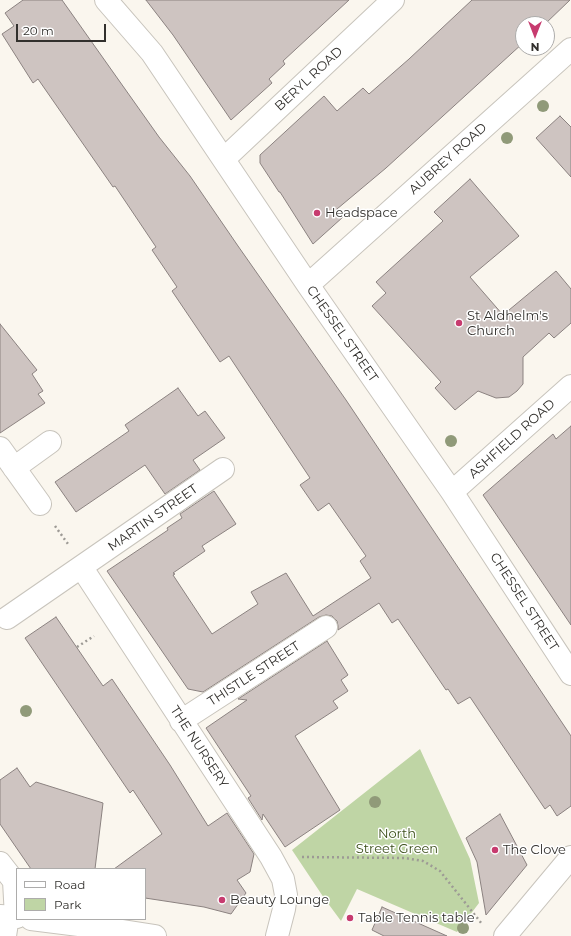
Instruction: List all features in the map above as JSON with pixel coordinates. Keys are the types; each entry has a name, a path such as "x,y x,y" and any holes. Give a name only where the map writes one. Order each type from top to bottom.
{"street":[{"name":"CHESSEL STREET","path":"106,0 152,53 308,285 452,492 571,674"},
{"name":"BERYL ROAD","path":"224,159 393,0"},
{"name":"AUBREY ROAD","path":"308,285 571,49"},
{"name":"ASHFIELD ROAD","path":"452,492 571,386"},
{"path":"14,468 50,442"},
{"path":"0,448 40,504"},
{"name":"MARTIN STREET","path":"8,618 223,469"},
{"name":"THE NURSERY","path":"82,568 271,857 283,879 286,895 277,936"},
{"name":"THISTLE STREET","path":"181,721 326,628"},
{"path":"505,936 571,857"},
{"path":"0,863 14,881 13,920 110,929 155,936"}],"path":[{"path":"40,504 72,549 82,568"},
{"path":"271,857 406,858 423,862 440,872 469,907"}],"green space":[{"name":"North Street Green","path":"420,749 470,859 479,903 457,932 357,889 341,921 292,850"}],"building":[{"path":"23,0 62,0 159,137 190,176 346,400 571,736 571,806 557,816 550,805 545,809 470,697 458,704 448,689 446,690 398,619 392,623 379,603 338,630 337,621 332,616 326,615 319,617 203,692 188,689 107,571 168,530 167,528 182,518 180,514 214,491 236,524 202,546 205,551 173,573 212,634 258,604 251,592 286,573 313,616 371,578 360,561 366,556 329,503 318,511 300,485 310,478 229,356 220,362 172,291 177,287 152,250 156,247 115,186 113,187 38,79 33,83 2,34 14,26 5,13"},
{"path":"146,0 349,0 283,61 285,64 269,79 272,83 231,120 173,35"},
{"path":"472,0 570,0 553,16 515,16 515,50 386,168 337,209 343,217 313,244 260,163 260,155 324,96 337,111 363,88 369,94"},
{"path":"560,116 571,127 571,177 536,138"},
{"name":"St Aldhelm's Church","path":"470,179 519,236 470,277 503,315 556,271 571,289 571,323 554,338 549,333 523,357 523,384 509,397 496,398 478,391 455,410 435,388 441,382 372,306 386,293 376,282 443,221 434,212"},
{"path":"0,324 37,370 32,374 43,391 38,394 45,403 0,433"},
{"path":"178,388 198,416 205,411 225,438 193,460 200,470 165,494 145,465 76,512 55,482 129,431 125,425"},
{"path":"571,426 571,625 483,495 553,434 556,439"},
{"path":"56,617 103,686 112,679 170,765 208,826 227,813 254,854 250,872 237,880 246,893 231,914 204,907 146,898 146,868 115,868 162,834 133,790 130,793 25,638"},
{"path":"327,641 348,675 341,680 348,691 333,701 338,708 295,736 340,810 285,847 263,814 262,820 248,798 251,796 206,728 247,700 238,699"},
{"path":"17,768 30,787 36,782 103,803 95,868 30,868 0,824 0,780"},
{"name":"The Clove","path":"500,814 527,865 486,915 477,862 466,838"},
{"path":"382,907 447,936 384,936 372,930"}],"place":[{"name":"Headspace","path":"317,213"},
{"name":"St Aldhelm's Church","path":"459,323"},
{"name":"The Clove","path":"495,850"},
{"name":"Beauty Lounge","path":"222,900"},
{"name":"Table Tennis table","path":"350,918"}]}
